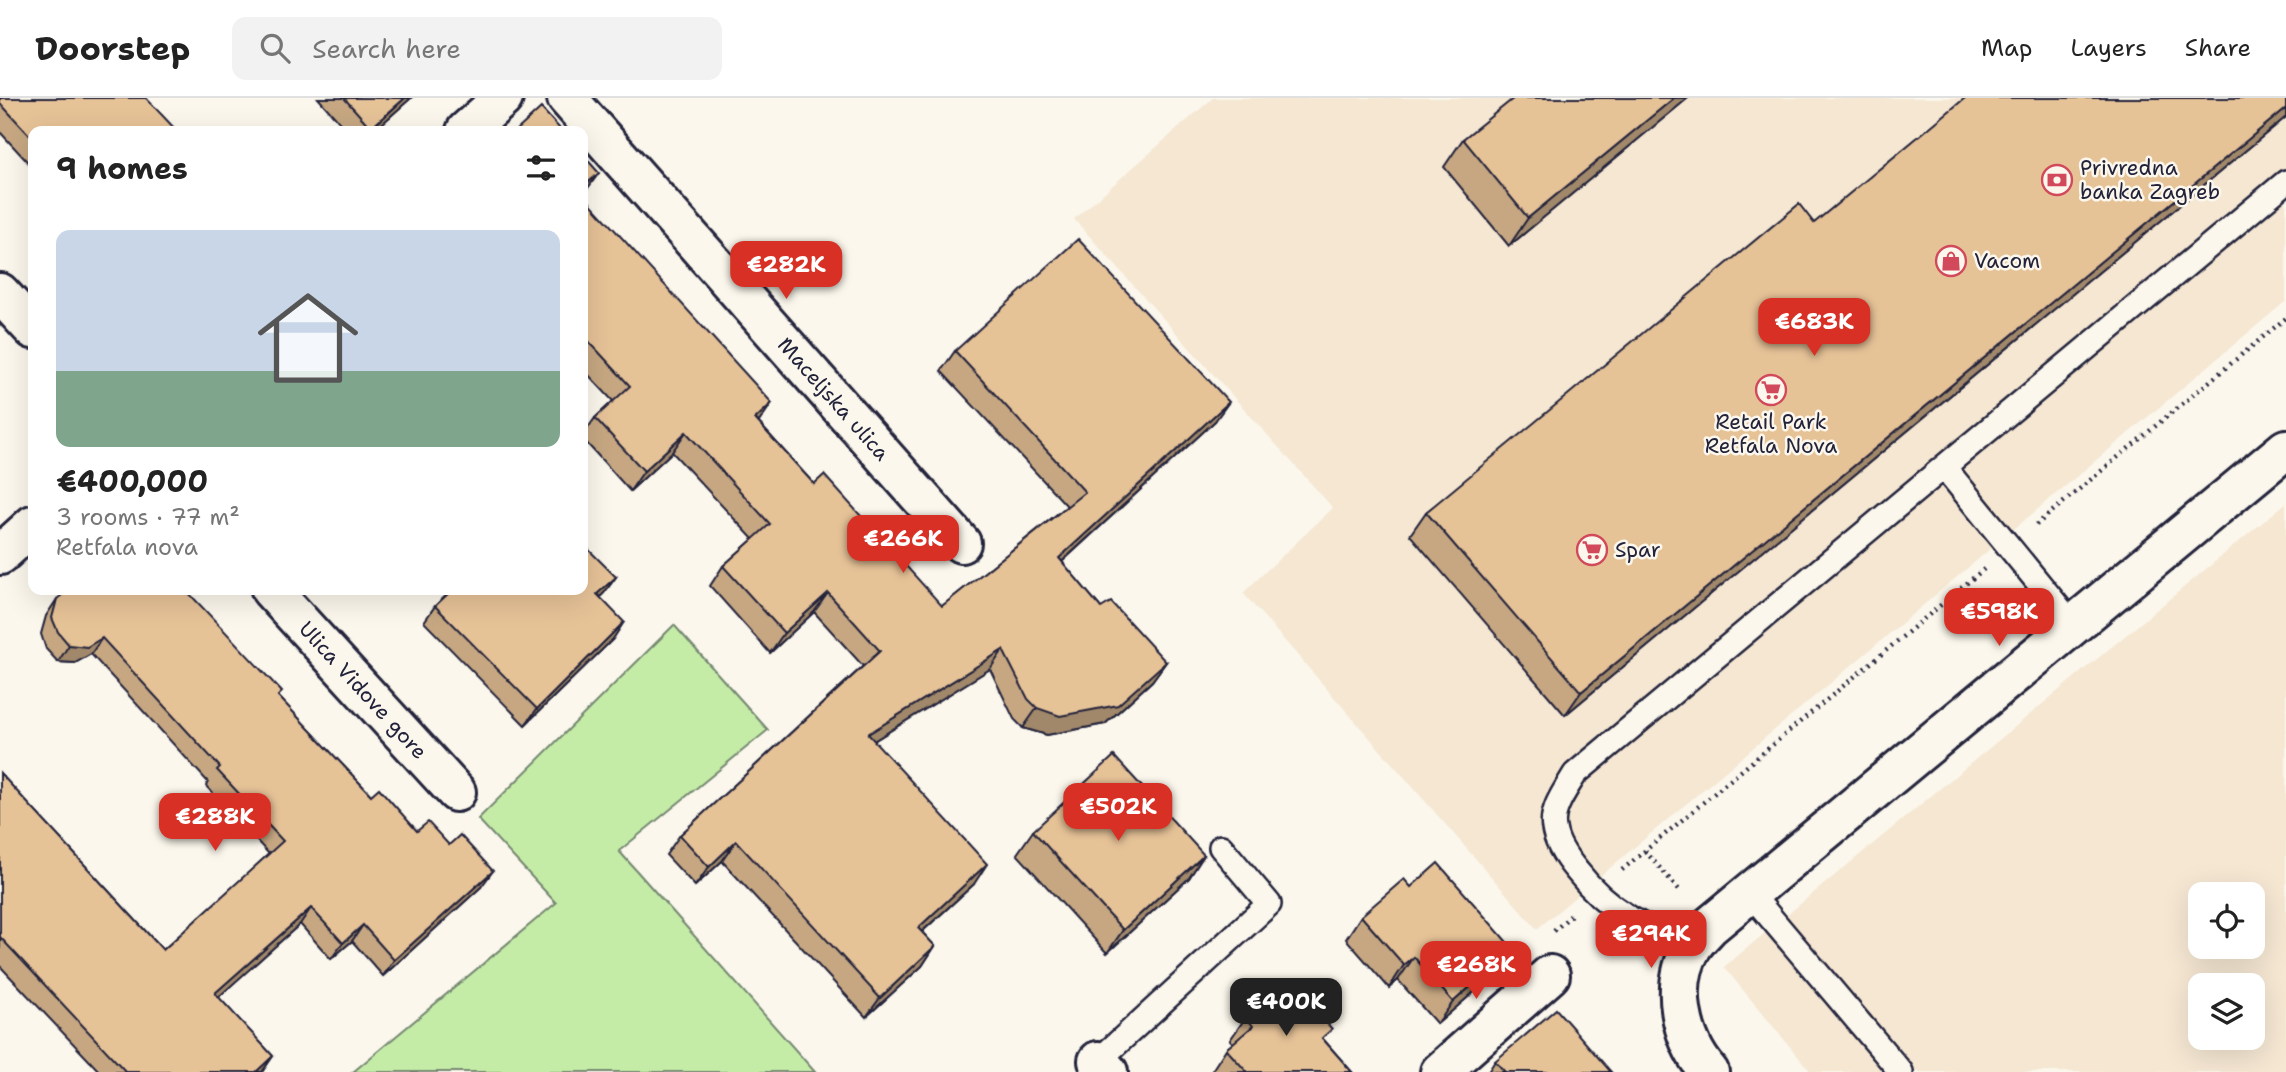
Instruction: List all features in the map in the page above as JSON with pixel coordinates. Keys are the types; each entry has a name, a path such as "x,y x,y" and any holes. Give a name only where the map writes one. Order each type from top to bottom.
{"street":[{"path":"472,126 503,98"},
{"name":"Maceljska ulica","path":"567,98 961,543"},
{"path":"0,293 28,324"},
{"path":"1709,1072 1687,1038 1680,976 1692,947 1710,926 2286,449"},
{"path":"0,555 28,530"},
{"name":"Ulica Vidove gore","path":"276,595 456,792"},
{"path":"1440,1072 1550,975"}],"lane":[{"path":"1692,947 1649,931 1621,915 1595,894 1566,857 1553,827 1558,802 1575,774 2286,182"},
{"path":"1944,467 2073,625"},
{"path":"1103,1066 1269,904 1221,847"},
{"path":"1749,892 1901,1072"}],"path":[{"path":"1550,975 1538,945 1595,894 2286,318"}],"shaded area":[{"path":"1213,98 2286,98 2286,301 1537,929 1243,593 1333,508 1074,219"},
{"path":"2286,503 2286,1072 1811,1072 1724,967"}],"green space":[{"path":"674,625 768,730 619,851 815,1072 353,1072 556,903 478,819"}],"building":[{"path":"0,98 146,98 172,126 28,126 28,134 0,103"},
{"path":"344,98 405,98 373,126 369,126"},
{"path":"1514,98 1674,98 1528,218 1463,139"},
{"name":"Retail Park Retfala Nova","path":"1965,98 2286,98 2286,108 1581,692 1426,512 1799,204 1814,223"},
{"path":"541,108 557,126 521,126"},
{"path":"588,161 599,173 588,183"},
{"path":"588,201 772,403 755,419 814,484 824,475 942,606 1085,492 955,351 1078,239 1229,402 1059,558 1101,608 1111,602 1166,662 1118,705 1060,716 1037,708 1028,699 1003,650 868,734 987,864 918,928 935,946 880,998 736,841 709,867 680,835 880,651 828,593 784,633 723,566 770,524 686,432 644,471 595,418 630,386 588,340"},
{"path":"588,549 616,577 597,594 624,622 537,709 435,606 447,595 588,595"},
{"path":"62,595 191,595 282,692 278,696 371,795 379,788 417,831 428,822 449,845 460,835 493,871 394,960 363,925 343,943 311,908 215,993 273,1056 256,1072 126,1072 0,937 0,773 163,950 283,841 217,770 220,767 102,638 87,647 69,645 58,632 52,618 57,599"},
{"path":"1114,756 1204,855 1123,930 1033,831"},
{"path":"1438,863 1513,949 1453,1002 1414,957 1404,965 1361,916 1404,879 1411,887"},
{"path":"1289,981 1332,1029 1322,1038 1352,1072 1247,1072 1226,1049 1253,1026 1246,1017"},
{"path":"1556,1009 1611,1072 1505,1072 1495,1061"}],"place":[{"name":"Privredna banka Zagreb","path":"2057,180"},
{"name":"Vacom","path":"1951,261"},
{"name":"Retail Park Retfala Nova","path":"1771,390"},
{"name":"Spar","path":"1592,550"}]}
